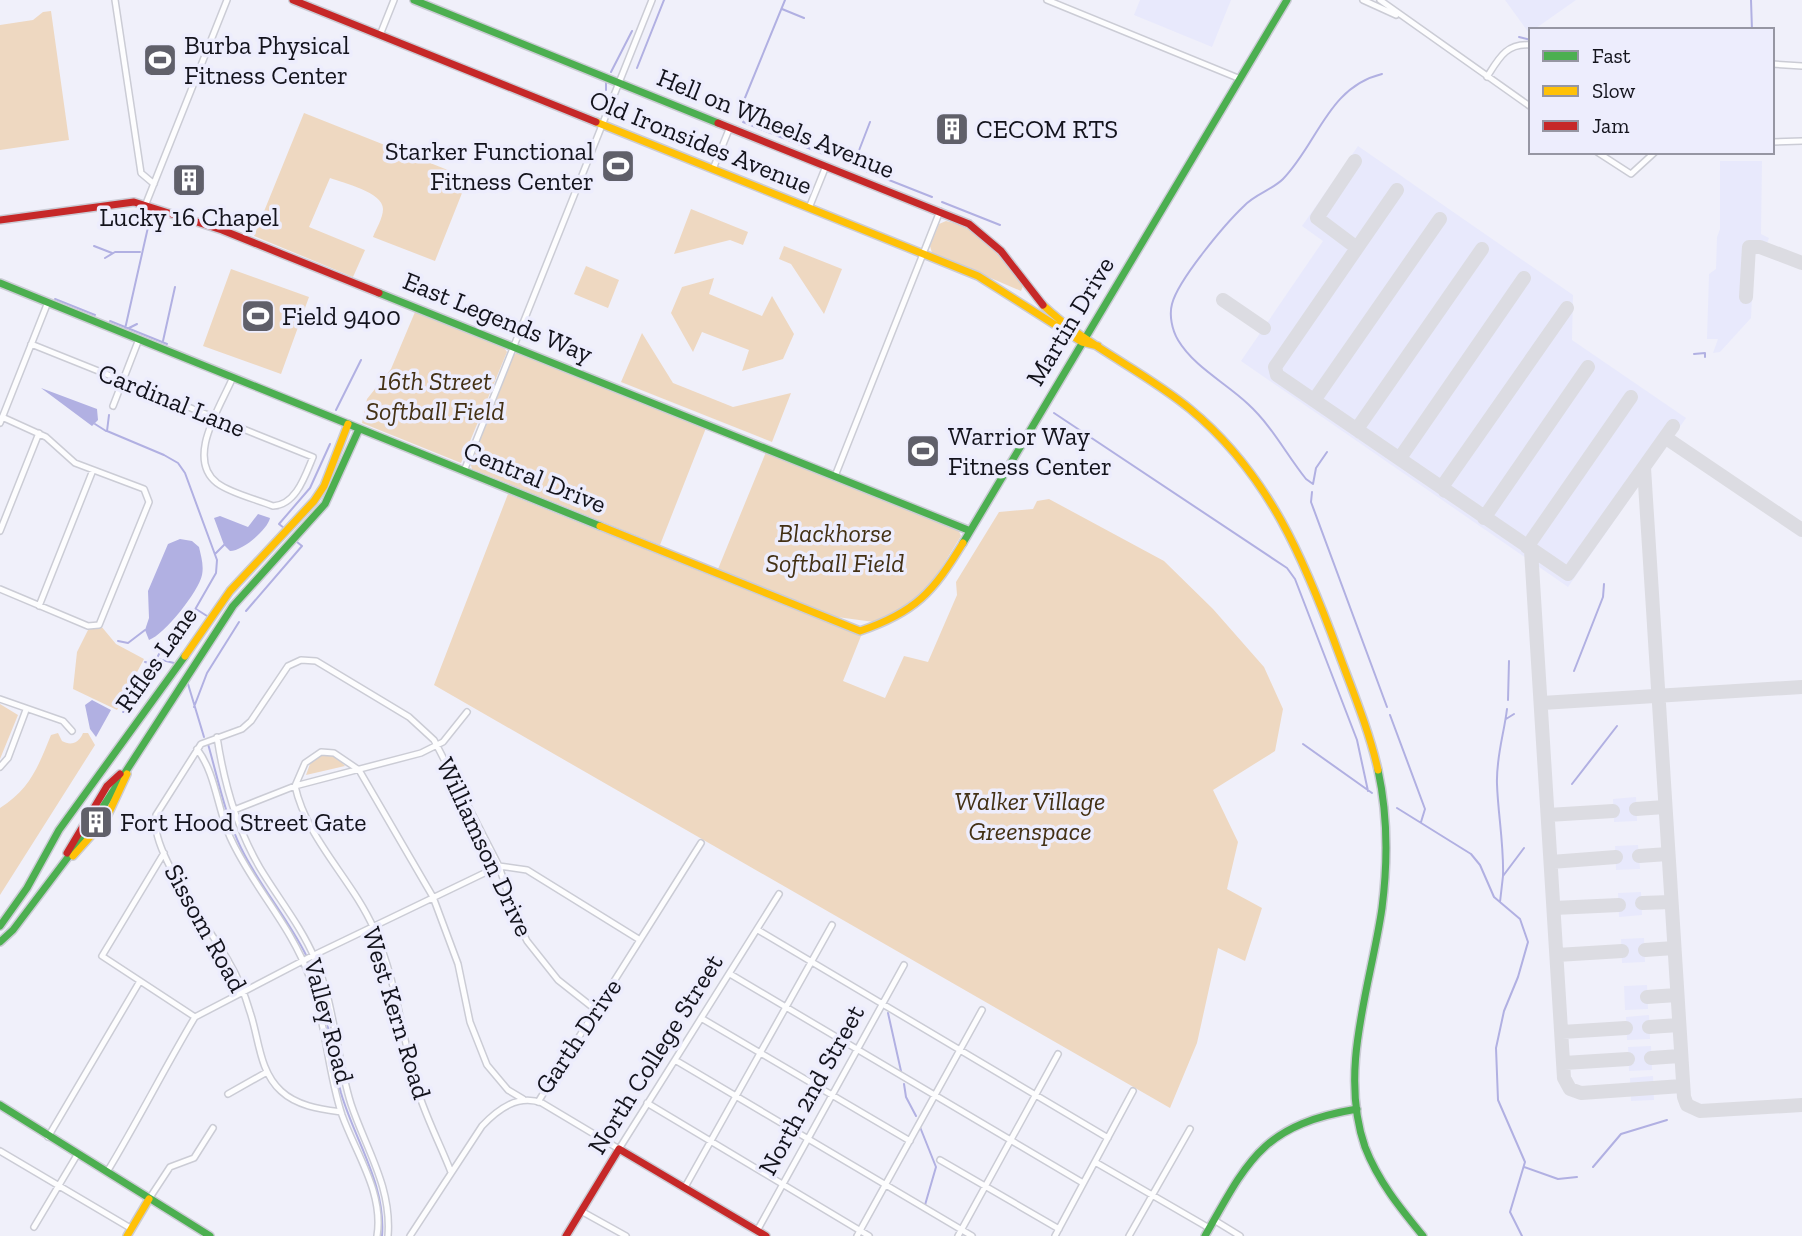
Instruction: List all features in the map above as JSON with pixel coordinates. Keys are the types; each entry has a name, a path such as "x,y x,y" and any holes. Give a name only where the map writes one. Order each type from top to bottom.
{"street":[{"path":"115,0 141,173 154,184"},
{"path":"145,206 227,0"},
{"name":"Old Ironsides Avenue","path":"293,0 987,281 1082,342 1099,346"},
{"path":"380,35 394,0"},
{"name":"Hell on Wheels Avenue","path":"414,0 940,211 988,236 1005,253 1044,306 1087,334 1099,346"},
{"path":"464,471 652,0"},
{"path":"1048,0 1238,78"},
{"path":"1363,0 1377,9 1399,16"},
{"path":"1380,0 1529,106"},
{"name":"Martin Drive","path":"860,631 901,617 920,605 940,581 1283,2"},
{"path":"1487,77 1505,50 1512,46 1529,45"},
{"path":"1774,64 1802,66"},
{"path":"713,169 730,127"},
{"path":"1774,142 1802,141"},
{"path":"1600,154 1631,174 1653,154"},
{"path":"809,208 826,166"},
{"name":"East Legends Way","path":"0,220 129,202 236,234 968,530"},
{"path":"835,476 940,211"},
{"name":"Central Drive","path":"0,283 860,631"},
{"path":"0,589 94,627 102,622 149,502 149,495 144,489 75,463 39,433 1,420 48,302"},
{"path":"113,406 139,339"},
{"name":"Cardinal Lane","path":"31,344 313,457 290,501 274,506 219,485 207,474 203,464 204,447 215,418"},
{"path":"1099,346 1192,408 1235,451 1267,493 1306,564 1366,725 1384,797 1387,856 1383,895 1355,1050 1353,1077 1357,1110 1366,1146 1379,1176 1398,1207 1423,1236"},
{"path":"215,418 233,377"},
{"name":"Rifles Lane","path":"1,926 59,830 148,710 224,599 314,501 324,485 348,424"},
{"name":"Rifles Lane","path":"0,942 13,930 60,867 233,606 325,504 359,429"},
{"path":"0,531 39,433"},
{"path":"39,606 93,470"},
{"name":"Williamson Drive","path":"217,737 246,726 277,678 293,663 306,659 327,667 409,717 437,745 499,866 516,919 533,950 558,980 596,1010"},
{"path":"0,699 63,721 72,731"},
{"path":"0,767 8,758 26,710"},
{"path":"234,810 295,786 421,753 437,745 453,731 467,712"},
{"path":"217,737 197,749 208,763 230,837 251,876 288,931 302,961 318,1008 341,1112 370,1179 376,1200 377,1236"},
{"name":"Valley Road","path":"217,737 223,774 241,832 314,955 330,1003 351,1102 387,1196 388,1236"},
{"name":"Sissom Road","path":"197,749 155,821 164,853 196,913 229,960 243,992 267,1072 288,1097 312,1108 341,1112"},
{"path":"295,786 305,763 321,752 334,753 359,770 433,897 458,964 477,1043 495,1076 514,1096 523,1099"},
{"name":"West Kern Road","path":"295,786 302,810 373,928 396,992 415,1080 451,1172"},
{"name":"Garth Drive","path":"410,1236 492,1115 523,1099 538,1102 701,843"},
{"path":"164,853 102,956 195,1017"},
{"path":"106,1173 142,1115 152,1087 195,1017 314,955 499,866 515,866 533,874 640,940"},
{"name":"North College Street","path":"566,1236 779,894"},
{"path":"685,1187 832,925"},
{"path":"758,930 1108,1138"},
{"name":"North 2nd Street","path":"756,1233 904,965"},
{"path":"730,974 1083,1183"},
{"path":"48,1137 140,981"},
{"path":"859,1233 982,1010"},
{"path":"701,1018 910,1141"},
{"path":"960,1233 1058,1054"},
{"path":"675,1060 885,1185 960,1233 972,1236"},
{"path":"228,1094 267,1072"},
{"path":"1055,1236 1133,1091"},
{"path":"538,1102 685,1187 756,1233 766,1236"},
{"path":"647,1103 859,1233 869,1236"},
{"path":"0,1105 210,1236"},
{"path":"1205,1236 1250,1160 1270,1137 1314,1116 1357,1110"},
{"path":"0,1151 59,1186 129,1233 170,1167 194,1158 213,1128"},
{"path":"1129,1236 1190,1129"},
{"path":"34,1227 78,1155"},
{"path":"940,1160 1059,1229"},
{"path":"1095,1162 1209,1228"},
{"path":"581,1212 626,1236"},
{"path":"1214,1220 1240,1236"}],"shaded area":[{"path":"1140,0 1231,0 1212,47 1134,15"},
{"path":"1505,0 1576,0 1536,28 1529,28 1529,33"},
{"path":"1358,146 1573,295 1572,340 1686,418 1568,587 1241,361 1323,241 1302,226"},
{"path":"1720,161 1762,161 1761,234 1769,238 1767,243 1788,252 1784,263 1760,253 1754,255 1751,318 1720,352 1713,353 1718,339 1707,339 1709,274 1716,269 1717,237 1720,229"},
{"path":"1636,797 1637,821 1614,822 1613,799"},
{"path":"1638,845 1640,869 1616,870 1615,846"},
{"path":"1641,892 1642,915 1619,917 1618,893"},
{"path":"1644,938 1645,962 1622,963 1621,939"},
{"path":"1647,985 1648,1009 1625,1010 1624,986"},
{"path":"1649,1015 1650,1039 1627,1040 1626,1017"},
{"path":"1651,1046 1652,1070 1629,1071 1628,1047"},
{"path":"1653,1076 1654,1100 1631,1101 1630,1078"}],"green space":[{"path":"51,11 69,140 0,150 0,25 33,20 43,12"},
{"path":"304,113 468,178 435,261 373,237 382,216 381,203 370,193 330,178 309,227 365,250 353,277 254,236"},
{"path":"691,209 748,232 743,245 730,240 674,254"},
{"path":"946,221 971,230 981,237 1023,286 1021,291 932,253 930,246 939,224"},
{"path":"784,246 842,269 824,314 791,264 779,259"},
{"path":"586,266 619,280 608,308 574,294"},
{"name":"Field 9400","path":"231,269 309,297 281,374 203,346"},
{"path":"714,278 709,294 762,316 772,296 794,334 783,359 742,371 749,350 702,332 693,352 671,313 682,287"},
{"name":"16th Street Softball Field","path":"415,312 503,346 507,352 461,463 362,423 367,399 391,369"},
{"path":"642,333 673,383 733,407 791,393 772,442 621,382"},
{"path":"517,353 706,428 660,545 472,469 470,462 513,355"},
{"name":"Blackhorse Softball Field","path":"766,452 958,529 961,536 924,596 916,604 874,622 837,617 718,569"},
{"name":"Walker Village Greenspace","path":"508,494 861,636 843,681 885,698 904,656 928,662 957,595 956,582 999,512 1033,509 1037,501 1049,499 1164,561 1213,609 1264,667 1283,709 1275,751 1213,790 1238,842 1227,889 1262,908 1245,961 1218,948 1197,1043 1170,1108 434,685"},
{"path":"101,626 116,644 144,659 117,710 73,689 77,652 88,630"},
{"path":"0,704 18,715 0,759"},
{"path":"58,733 62,741 72,743 83,733 88,733 95,745 0,895 0,808 26,785 51,735"},
{"path":"325,754 336,756 345,766 306,775 311,761"}],"water":[{"path":"41,388 97,409 98,420 92,426"},
{"path":"258,514 270,518 265,528 248,543 230,551 224,545 214,518 220,516 248,527"},
{"path":"180,539 192,541 199,547 202,575 195,591 180,612 149,640 145,630 149,618 148,591 168,544"},
{"path":"92,700 111,710 96,737 90,729 85,705"}],"waterway":[{"path":"637,68 664,0"},
{"path":"785,0 740,110 743,122 831,157"},
{"path":"1751,0 1752,28"},
{"path":"782,9 804,18"},
{"path":"611,72 632,31"},
{"path":"1519,37 1529,40"},
{"path":"1327,452 1316,468 1313,484 1306,479 1257,413 1201,367 1185,350 1174,332 1171,308 1183,281 1203,253 1248,202 1283,179 1336,103 1364,81 1382,74"},
{"path":"606,83 606,90"},
{"path":"853,166 870,122"},
{"path":"851,165 932,197"},
{"path":"942,202 1000,225"},
{"path":"142,211 148,222"},
{"path":"125,329 151,214"},
{"path":"94,246 112,253"},
{"path":"105,258 115,252 140,252"},
{"path":"163,341 175,287"},
{"path":"55,299 95,315"},
{"path":"110,321 167,344"},
{"path":"129,328 137,324"},
{"path":"1694,354 1705,353 1705,357"},
{"path":"336,410 361,360"},
{"path":"1054,413 1287,568 1295,579 1357,740 1368,791"},
{"path":"109,415 107,431 178,463 185,473 217,560 216,573 185,627"},
{"path":"95,424 106,431"},
{"path":"284,528 279,524 310,488 330,444"},
{"path":"1312,492 1311,502 1387,707"},
{"path":"246,611 302,546 297,542"},
{"path":"215,554 224,545"},
{"path":"1574,671 1603,597 1604,584"},
{"path":"196,609 207,616"},
{"path":"194,707 207,673 239,622"},
{"path":"118,641 128,643 145,630"},
{"path":"168,647 173,643 169,637"},
{"path":"175,650 173,643 177,638"},
{"path":"123,712 129,712 134,705 159,654"},
{"path":"158,659 174,663"},
{"path":"1508,700 1509,661"},
{"path":"145,662 153,664"},
{"path":"188,684 204,737"},
{"path":"1503,876 1497,774 1507,709"},
{"path":"1506,719 1514,714"},
{"path":"1390,715 1425,809 1421,822"},
{"path":"1572,784 1617,726"},
{"path":"208,744 226,810 241,848 306,955"},
{"path":"1303,744 1372,793"},
{"path":"1397,808 1471,854 1480,865 1494,897 1520,919 1528,942 1504,1011 1496,1048 1498,1100 1525,1162 1510,1212 1522,1236"},
{"path":"1500,902 1503,876 1524,848"},
{"path":"309,962 325,1010 341,1093 379,1198 382,1236"},
{"path":"888,1013 901,1071"},
{"path":"904,1084 906,1097 916,1116"},
{"path":"1593,1167 1621,1134 1667,1120"},
{"path":"920,1127 936,1167 925,1205"},
{"path":"1524,1167 1558,1179 1577,1177"}],"taxiway":[{"path":"1355,161 1317,218 1353,245 1355,251"},
{"path":"1397,190 1275,367 1277,375 1568,574 1673,426"},
{"path":"1317,396 1440,219"},
{"path":"1746,297 1749,247 1760,247 1802,263"},
{"path":"1360,432 1359,426 1482,249"},
{"path":"1402,455 1524,278"},
{"path":"1223,300 1264,328"},
{"path":"1445,491 1444,484 1567,308"},
{"path":"1484,518 1588,367"},
{"path":"1527,547 1631,397"},
{"path":"1669,440 1802,530"},
{"path":"1644,468 1684,1097 1687,1105 1700,1111 1802,1105"},
{"path":"1531,550 1564,1078 1570,1089 1581,1093 1682,1086"},
{"path":"1542,703 1802,687"},
{"path":"1636,809 1665,807"},
{"path":"1548,815 1613,811"},
{"path":"1639,856 1668,854"},
{"path":"1551,862 1616,857"},
{"path":"1642,903 1671,902"},
{"path":"1554,908 1619,905"},
{"path":"1645,950 1674,948"},
{"path":"1557,955 1622,951"},
{"path":"1647,997 1677,995"},
{"path":"1649,1027 1679,1025"},
{"path":"1562,1032 1626,1028"},
{"path":"1651,1058 1680,1056"},
{"path":"1564,1063 1628,1059"}],"traffic: fast":[{"path":"414,0 718,123"},
{"path":"963,543 1287,0"},
{"path":"0,283 600,526"},
{"path":"379,293 968,530"},
{"path":"0,942 13,930 84,836 233,606 325,504 359,429"},
{"path":"0,926 27,888 59,830 185,656"},
{"path":"1378,770 1385,821 1385,873 1382,908 1359,1028 1355,1088 1365,1147 1376,1171 1423,1236"},
{"path":"0,1105 210,1236"},
{"path":"1205,1236 1234,1186 1262,1149 1300,1125 1357,1109"}],"traffic: slow":[{"path":"596,122 978,276 1082,342 1098,346"},
{"path":"1043,305 1078,333 1154,382 1190,409 1218,434 1263,491 1298,553 1326,619 1370,740 1378,770"},
{"path":"185,656 230,591 314,501 324,486 348,424"},
{"path":"600,526 860,631 896,616 921,598 942,575 963,543"},
{"path":"73,856 106,819 127,774"},
{"path":"127,1236 149,1199"}],"traffic: jam":[{"path":"293,0 596,122"},
{"path":"718,123 969,224 1001,251 1043,305"},
{"path":"0,220 134,202 222,230 379,293"},
{"path":"67,853 107,786 120,774"},
{"path":"566,1236 619,1149 766,1236"}],"place":[{"name":"Burba Physical Fitness Center","path":"160,60"},
{"name":"CECOM RTS","path":"952,129"},
{"name":"Starker Functional Fitness Center","path":"618,166"},
{"name":"Lucky 16 Chapel","path":"189,180"},
{"name":"Field 9400","path":"258,316"},
{"name":"Warrior Way Fitness Center","path":"923,451"},
{"name":"Fort Hood Street Gate","path":"96,822"}]}
